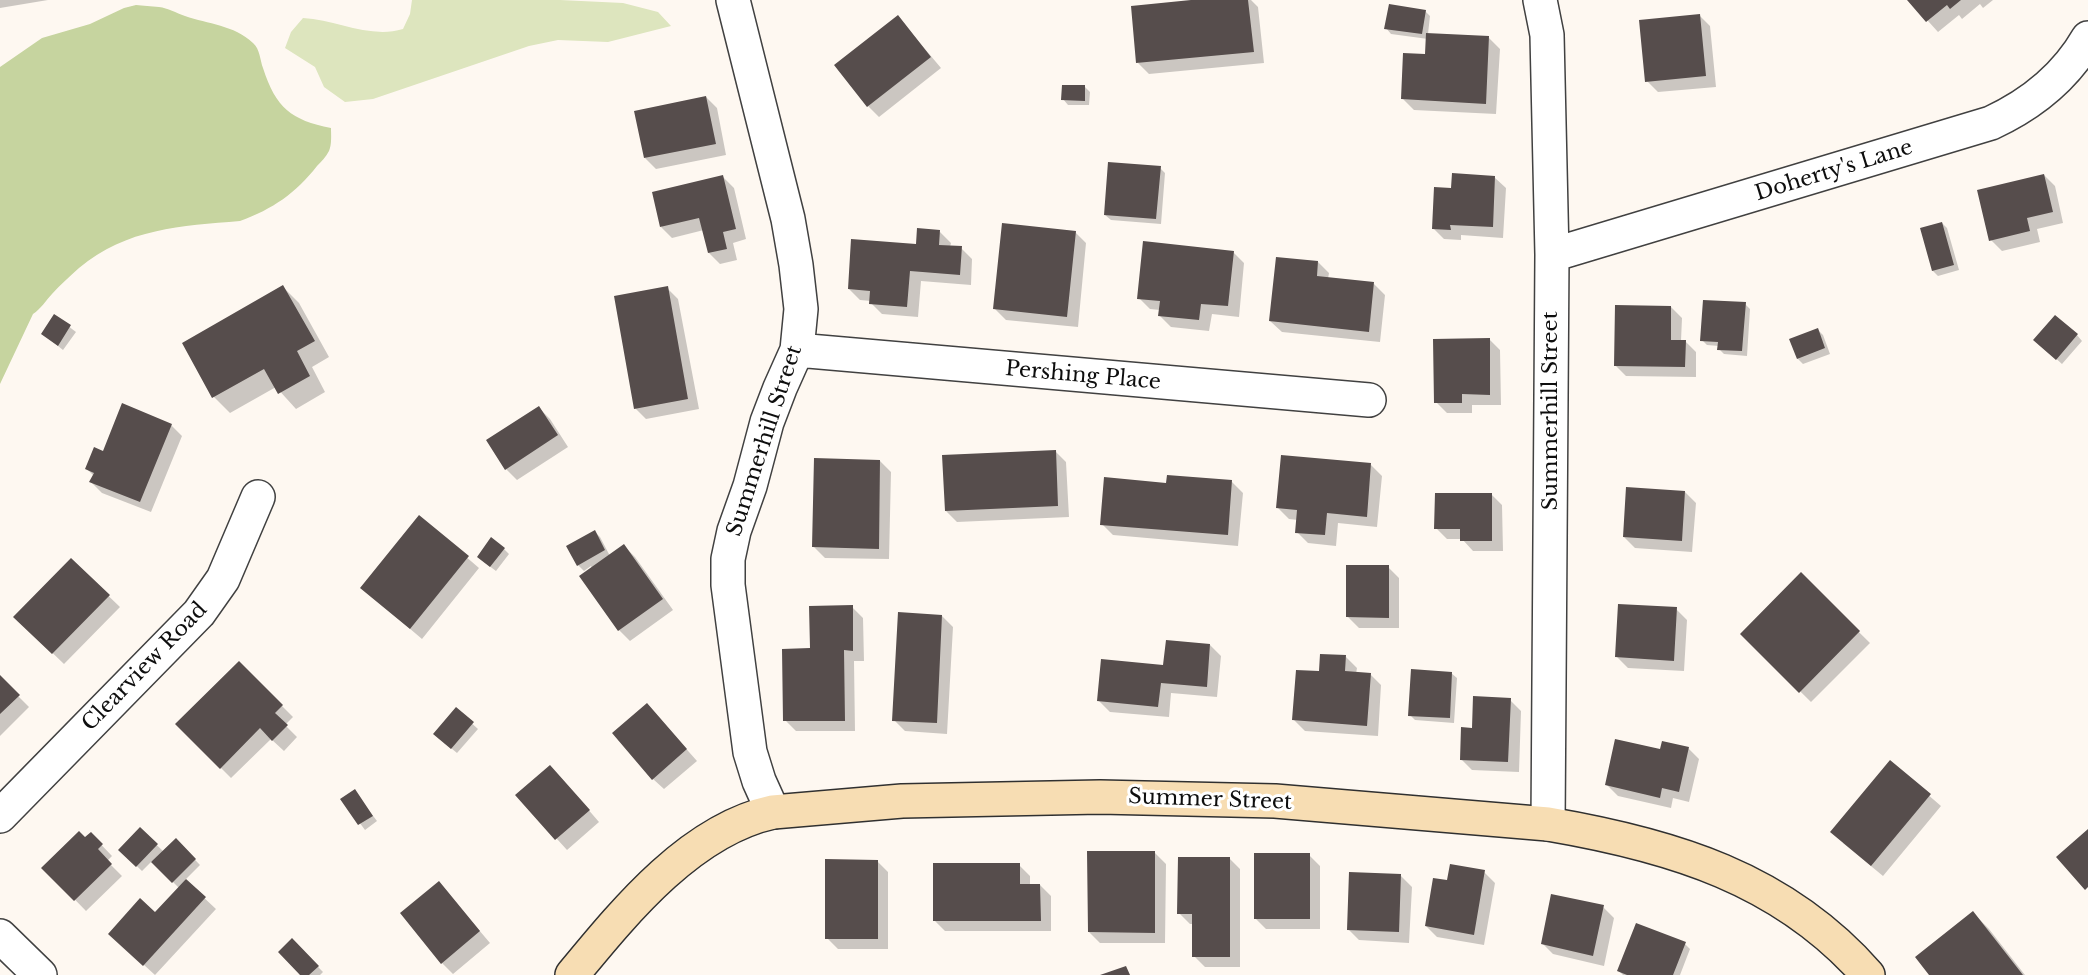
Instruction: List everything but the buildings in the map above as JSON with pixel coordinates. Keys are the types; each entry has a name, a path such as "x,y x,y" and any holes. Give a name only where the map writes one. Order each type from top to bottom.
{"main road":[{"name":"Summer Street","path":"573,975 631,907 674,866 701,844 738,822 773,812 902,801 1112,797 1275,801 1548,824 1593,831 1654,846 1720,869 1795,909 1832,938 1868,975"}],"street":[{"name":"Summerhill Street","path":"733,0 788,219 801,309 797,351 767,422 750,486 734,531 728,559 728,585 750,752 759,781 773,812"},
{"name":"Summerhill Street","path":"1540,0 1547,35 1552,255 1548,824"},
{"name":"Doherty's Lane","path":"1552,255 1991,123 2009,115 2042,93 2070,65 2088,38"},
{"name":"Pershing Place","path":"797,351 1369,400"},
{"name":"Clearview Road","path":"0,816 210,600 226,572 258,497"},
{"path":"0,936 40,975"}],"green space":[{"path":"412,0 560,0 623,3 658,12 671,26 608,42 558,40 529,46 373,99 345,102 324,87 315,67 285,48 291,32 303,18 378,32 403,29 410,14"},
{"path":"136,5 166,8 238,32 246,37 257,48 273,93 287,110 305,121 331,128 329,151 309,176 292,192 252,216 240,221 155,231 116,244 97,255 69,277 33,314 0,384 0,67 42,38 90,24 124,8"}]}
